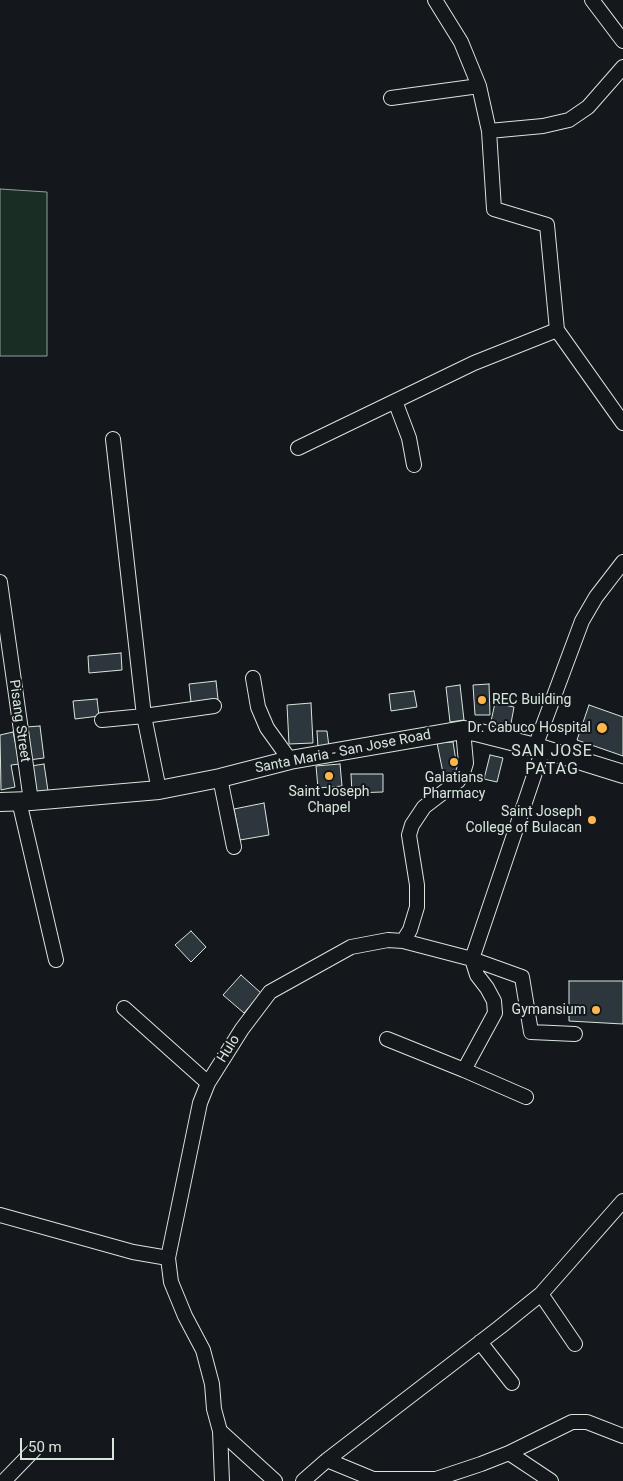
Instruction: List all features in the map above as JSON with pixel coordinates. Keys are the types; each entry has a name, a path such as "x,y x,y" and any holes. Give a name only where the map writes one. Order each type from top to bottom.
{"main road":[{"name":"Santa Maria - San Jose Road","path":"0,802 159,790 220,778 290,760 463,730 539,748 623,774"}],"street":[{"path":"436,0 461,42 479,86 489,131 494,209 547,225 557,330 623,423"},
{"path":"592,0 623,40"},
{"path":"489,131 543,126 569,120 588,106 623,67"},
{"path":"391,98 479,86"},
{"path":"298,448 474,364 557,330"},
{"path":"395,401 409,438 414,465"},
{"path":"114,439 144,716 159,790"},
{"path":"464,1070 495,1013 494,1001 477,975 472,959 539,748 582,621 596,597 623,562"},
{"name":"Pisang Street","path":"0,582 25,801 56,960"},
{"path":"253,678 258,707 268,728 290,760"},
{"path":"102,720 214,706"},
{"path":"403,941 410,930 417,907 417,885 409,835 412,825 424,807 458,781 463,773 466,762 463,730"},
{"path":"220,778 234,847"},
{"name":"Hulo","path":"222,1481 220,1431 214,1409 212,1384 204,1350 185,1316 171,1282 168,1258 200,1103 208,1083 242,1028 270,992 351,947 388,940 403,941 472,959 522,977 531,1032 575,1034"},
{"path":"124,1008 208,1083"},
{"path":"387,1039 526,1097"},
{"path":"303,1481 327,1460 541,1294 623,1201"},
{"path":"0,1215 133,1252 168,1258"},
{"path":"541,1294 574,1344"},
{"path":"480,1342 512,1383"},
{"path":"327,1460 373,1479 436,1479 509,1453 572,1422 587,1422 623,1436"},
{"path":"220,1431 275,1481"},
{"path":"4,1481 35,1449"},
{"path":"509,1453 551,1481"}],"green space":[{"path":"0,189 47,192 47,356 0,356"}],"building":[{"path":"121,653 122,670 89,673 88,656"},
{"path":"216,681 218,699 191,702 189,684"},
{"name":"REC Building","path":"489,684 490,715 475,715 473,685"},
{"path":"460,685 464,720 450,722 446,687"},
{"path":"414,691 417,707 391,711 389,694"},
{"path":"97,699 99,716 75,719 73,701"},
{"path":"311,703 313,743 289,744 287,705"},
{"path":"495,703 514,707 510,729 490,726"},
{"name":"Dr. Cabuco Hospital","path":"589,705 623,717 623,756 577,740"},
{"path":"40,726 44,758 29,760 26,727"},
{"path":"317,731 327,731 329,747 318,748"},
{"path":"13,732 20,764 11,765 15,787 1,790 0,735"},
{"path":"453,742 458,774 445,783 437,743"},
{"path":"490,755 503,758 497,782 484,779"},
{"path":"44,764 48,791 34,793 31,766"},
{"name":"Saint Joseph Chapel","path":"340,764 342,786 318,788 316,766"},
{"path":"351,774 383,774 383,792 352,793"},
{"path":"264,803 269,835 240,840 234,809"},
{"path":"191,931 206,947 191,962 175,945"},
{"path":"241,975 261,993 244,1013 223,995"},
{"name":"Gymansium","path":"569,981 623,981 623,1024 569,1021"}],"place":[{"name":"REC Building","path":"482,700"},
{"name":"Dr. Cabuco Hospital","path":"602,728"},
{"name":"Galatians Pharmacy","path":"454,762"},
{"name":"Saint Joseph Chapel","path":"329,776"},
{"name":"Saint Joseph College of Bulacan","path":"592,820"},
{"name":"Gymansium","path":"596,1010"}],"district":[{"name":"SAN JOSE PATAG","path":"552,761"}]}
